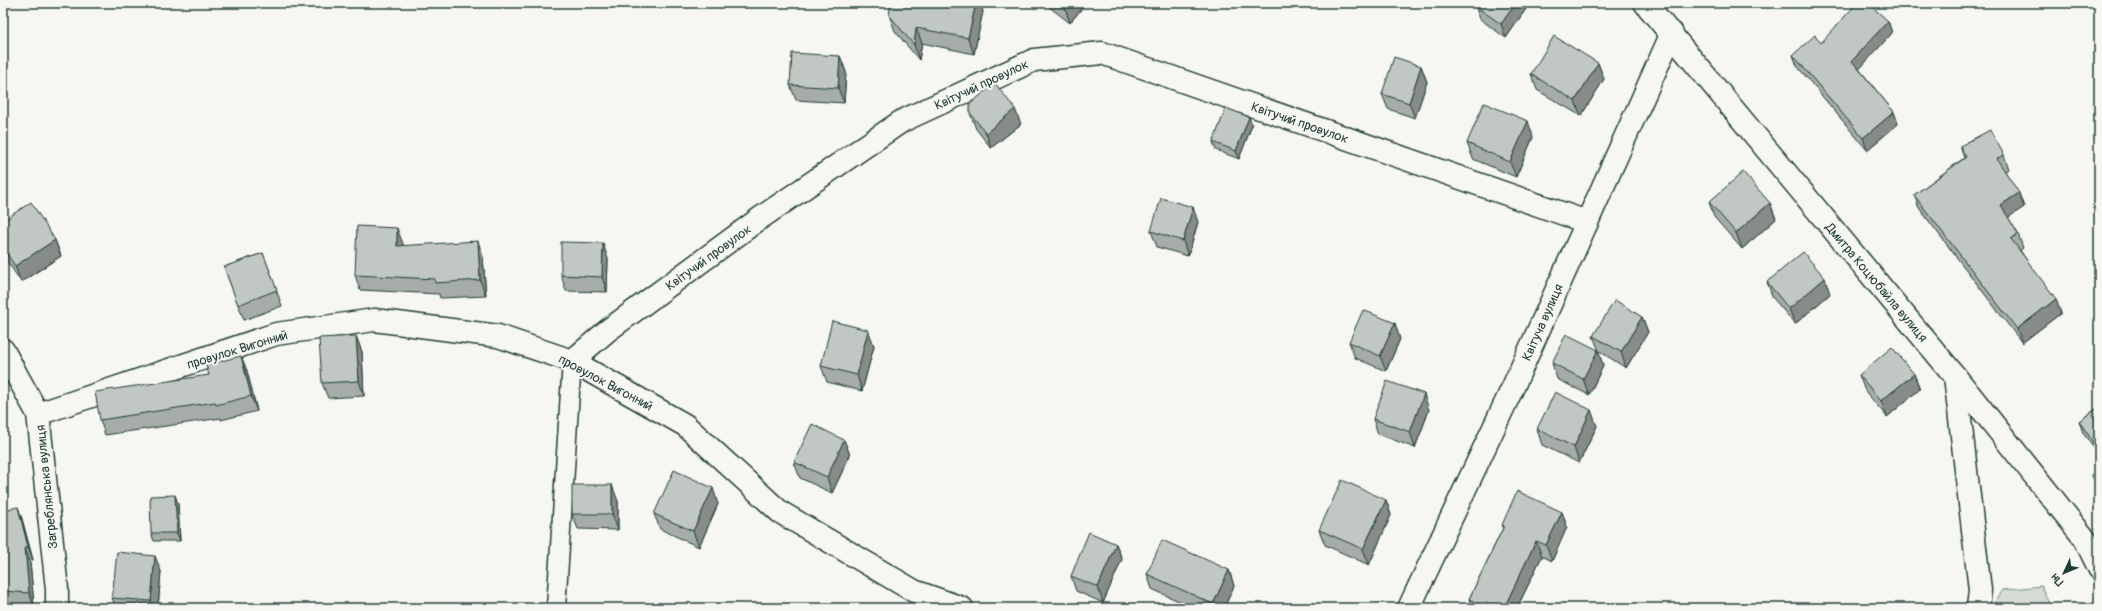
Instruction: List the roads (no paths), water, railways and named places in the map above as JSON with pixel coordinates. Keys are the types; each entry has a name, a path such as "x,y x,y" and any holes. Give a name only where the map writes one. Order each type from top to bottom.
{"street":[{"name":"Дмитра Коцюбайла вулиця","path":"1645,3 1955,376 2085,539 2099,568"},
{"path":"1665,3 1672,34"},
{"name":"Квітуча вулиця","path":"1409,608 1513,387 1672,34"},
{"name":"Квітучий провулок","path":"572,361 607,331 759,219 902,121 1034,60 1102,53 1587,222"},
{"name":"провулок Вигонний","path":"38,414 276,334 374,320 498,336 572,361 686,425 780,512 914,592 962,608"},
{"name":"Загреблянська вулиця","path":"3,350 38,414 57,589 57,608"},
{"path":"1955,376 1980,590 1978,608"}],"lane":[{"path":"556,608 572,361"}]}
